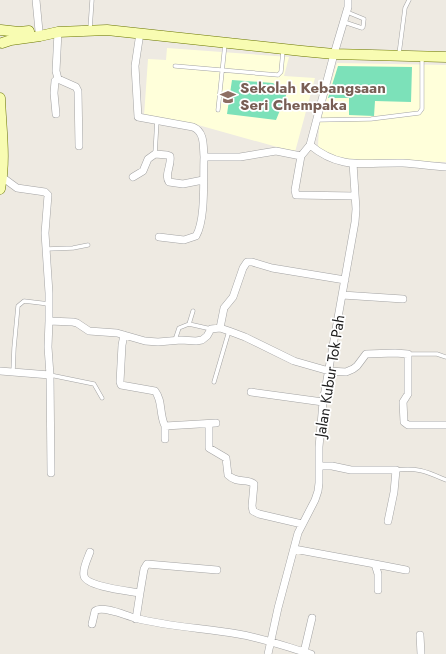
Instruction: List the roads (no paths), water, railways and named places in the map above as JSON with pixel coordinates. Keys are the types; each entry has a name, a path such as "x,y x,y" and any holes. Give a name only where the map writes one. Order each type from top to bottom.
{"main road":[{"path":"1,45 3,39 1,30 19,32 90,30 140,33 334,54 446,57"},
{"path":"1,45 12,40 58,32"},
{"path":"0,100 2,154 2,177 0,189"}],"street":[{"path":"36,0 40,31"},
{"path":"348,0 347,12 334,54 310,145 301,156 295,190 296,195 355,196"},
{"path":"58,32 56,71 58,79"},
{"path":"140,33 136,66 137,115 140,118 198,128 202,135 204,180 202,216 199,232 196,236 184,240 159,237"},
{"path":"56,114 54,86 55,81 58,79"},
{"path":"58,79 76,87 78,91 79,146"},
{"path":"310,145 331,159 341,162 404,163 446,167"},
{"path":"204,157 240,157 276,152 301,156"},
{"path":"133,177 144,170 148,159 155,154 170,156 171,160 167,178 169,182 183,184 204,180"},
{"name":"Jalan Kubur Tok Pah","path":"268,654 272,642 278,608 294,549 302,524 315,500 318,491 319,448 323,402 355,222 354,163"},
{"path":"2,177 17,188 47,193 49,197 45,233 45,249 49,304 48,347 50,375 51,473"},
{"path":"220,328 224,308 233,297 243,268 248,262 286,271 345,280"},
{"path":"342,295 403,298"},
{"path":"48,321 73,322 89,331 117,333 145,341 158,342 175,340 202,340 207,336 211,329 220,328 245,337 294,361 329,371 346,372 353,369 366,354 408,354 408,394 404,402 404,422 408,425 446,425"},
{"path":"124,335 121,354 120,384 124,387 155,391 160,401 161,419 165,426 165,439"},
{"path":"0,371 50,375"},
{"path":"251,392 323,402"},
{"path":"165,426 212,424 209,448 226,458 228,475 235,480 254,484 253,511 259,514 302,524"},
{"path":"319,466 332,466 351,470 396,470 394,492 388,521"},
{"path":"294,549 406,570"},
{"path":"90,552 84,571 84,576 88,582 140,593"},
{"path":"136,619 144,569 147,564 217,570"},
{"path":"375,564 378,574 378,590"},
{"path":"92,624 95,611 101,608 136,619 238,634 312,654"},
{"path":"304,652 312,618"},
{"path":"420,635 421,654"}],"lane":[{"path":"90,30 92,0"},
{"path":"399,56 404,11 408,0"},
{"path":"344,22 362,28 363,27 364,19 347,12"},
{"path":"218,110 225,43"},
{"path":"175,66 278,75 281,72 283,49"},
{"path":"316,120 372,119 419,113 422,110 422,56"},
{"path":"155,154 157,120"},
{"path":"45,249 73,248 88,245"},
{"path":"13,372 18,306 24,301 49,304"},
{"path":"189,324 193,311"},
{"path":"175,340 179,328 189,324 211,329"},
{"path":"214,382 229,331"},
{"path":"408,354 437,354 446,357"},
{"path":"50,375 90,382 94,384 102,398"},
{"path":"396,470 424,470 446,480"}],"place":[{"name":"Sekolah Kebangsaan Seri Chempaka","path":"228,97"}]}
